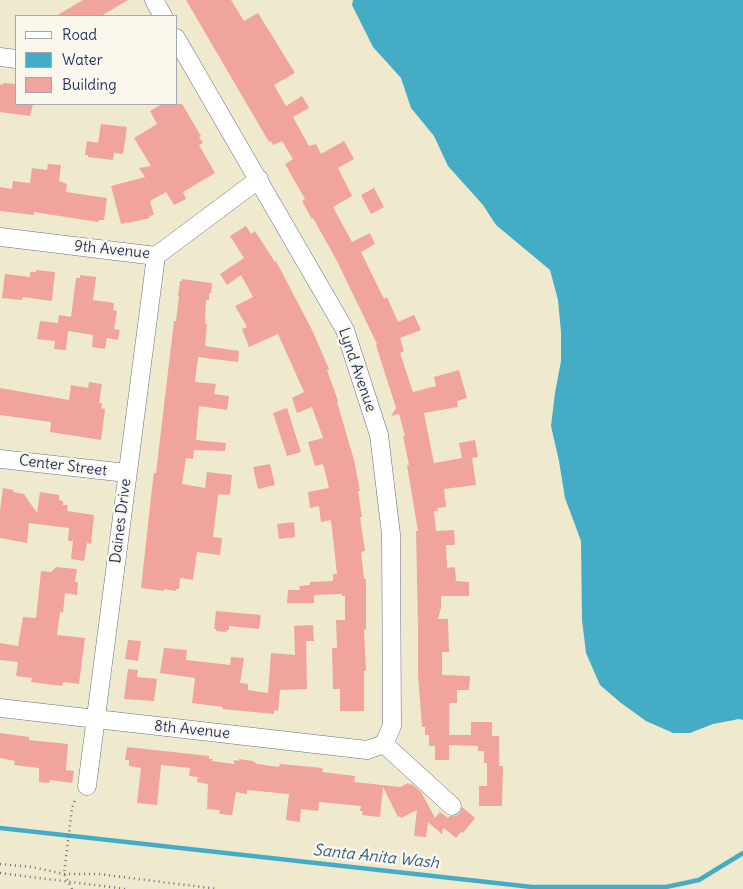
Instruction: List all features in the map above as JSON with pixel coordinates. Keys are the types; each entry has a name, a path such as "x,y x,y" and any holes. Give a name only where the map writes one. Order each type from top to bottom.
{"street":[{"name":"Lynd Avenue","path":"178,41 346,330 379,435 391,534 392,726 384,744"},
{"path":"0,57 15,59"},
{"name":"9th Avenue","path":"0,237 156,256 259,179"},
{"name":"Daines Drive","path":"87,786 156,256"},
{"name":"Center Street","path":"0,458 127,473"},
{"name":"8th Avenue","path":"0,708 367,750 384,744"},
{"path":"384,744 452,806"}],"path":[{"path":"72,808 64,874 72,889"},
{"path":"0,864 64,874 99,874 218,889"},
{"path":"0,873 126,889"}],"water":[{"path":"353,0 743,0 743,720 739,719 713,724 690,733 673,733 646,721 600,685 586,653 582,620 581,541 565,498 551,426 561,361 561,332 558,300 550,270 496,225 483,205 448,166 434,136 411,108 401,78 373,47 352,5"}],"building":[{"path":"83,0 128,0 103,15 58,15"},
{"path":"186,0 231,0 244,21 258,13 295,73 274,85 286,106 302,96 309,108 293,117 309,146 316,144 321,154 344,141 354,159 338,168 352,196 333,207 352,242 370,233 375,244 361,252 384,299 387,297 398,322 414,315 421,330 400,338 404,351 400,353 413,392 436,386 434,377 459,370 467,398 457,401 458,407 424,413 434,463 462,458 459,443 475,440 478,457 472,458 476,485 444,489 446,507 437,508 438,511 434,511 436,531 454,530 455,545 446,545 447,568 455,567 456,581 469,582 469,596 441,596 441,608 438,619 448,619 449,652 442,652 442,675 470,676 469,690 457,690 457,703 449,703 449,735 471,735 471,722 492,722 492,736 499,736 499,766 503,766 502,806 479,806 479,786 487,786 487,763 484,763 484,751 478,751 478,746 449,745 449,760 435,760 435,746 429,746 429,735 425,735 425,727 422,727 418,674 416,531 418,531 403,436 405,436 399,414 391,416 396,408 377,344 336,259 302,201 305,199 285,164 293,159 282,141 273,145 271,141 269,142"},
{"path":"3,83 15,84 15,105 33,105 30,116 0,112 0,84 3,85"},
{"path":"182,104 201,136 199,137 203,143 199,145 215,173 183,192 186,199 174,205 166,192 150,201 154,215 149,216 150,218 121,224 111,186 145,177 139,168 151,166 134,138 157,124 150,111 160,105"},
{"path":"101,124 127,127 123,154 114,153 113,160 85,155 87,141 98,143"},
{"path":"48,164 61,165 59,181 67,184 66,192 107,198 104,220 99,220 98,222 34,212 34,215 0,211 0,187 12,189 13,181 30,183 32,168 47,170"},
{"path":"374,188 384,207 371,214 361,195"},
{"path":"246,226 251,234 255,231 276,261 312,330 329,369 327,370 338,401 354,460 360,491 358,491 362,517 360,517 365,551 361,552 364,579 366,579 364,711 340,711 340,689 333,689 332,648 337,648 336,620 345,620 345,596 342,596 342,594 314,595 314,603 287,603 288,590 300,590 299,586 310,585 310,582 333,581 333,574 337,574 331,520 321,522 319,506 310,508 308,492 329,488 323,464 315,466 308,442 323,438 312,407 297,413 292,398 304,392 278,334 249,347 242,329 247,327 235,306 253,297 241,275 227,285 220,274 244,258 230,236"},
{"path":"36,270 55,272 52,301 23,297 22,300 2,298 5,274 30,277 30,272 36,272"},
{"path":"80,275 96,277 93,300 114,303 113,310 117,311 114,329 120,330 118,340 107,338 105,349 92,347 93,335 68,331 66,350 54,349 55,341 37,339 40,321 58,323 59,315 71,317 76,278 80,278"},
{"path":"182,279 212,283 209,300 206,300 205,324 207,324 205,346 239,351 238,362 198,357 195,382 216,384 214,394 229,396 227,410 199,406 196,440 226,443 225,451 194,450 193,459 186,458 182,484 205,488 207,472 232,475 230,494 219,494 218,496 213,537 222,538 220,555 197,552 193,580 180,578 179,589 176,589 176,591 164,589 164,591 141,588 174,321 176,321 180,281"},
{"path":"89,382 102,384 99,403 102,403 101,408 105,409 101,440 50,432 51,422 0,415 0,388 69,400 71,385 88,388"},
{"path":"287,408 301,452 287,456 273,413"},
{"path":"270,464 275,485 258,489 253,467"},
{"path":"3,488 24,494 37,513 40,492 59,495 59,500 63,501 63,505 68,505 67,511 94,515 91,544 87,543 84,561 71,559 73,541 68,541 69,528 29,523 27,543 0,538 0,511"},
{"path":"294,522 295,537 279,539 277,524"},
{"path":"56,567 77,569 75,582 78,582 77,595 65,593 63,613 60,612 57,635 85,638 79,684 63,682 62,686 31,682 32,678 16,676 18,662 0,660 0,643 18,646 23,617 36,618 41,571 51,572"},
{"path":"216,611 261,615 259,629 229,626 229,630 226,632 216,631 214,629"},
{"path":"313,625 314,641 306,641 307,689 280,690 278,711 274,710 274,714 222,709 223,707 192,703 195,678 160,673 164,648 187,650 186,660 230,665 231,657 244,658 240,683 248,684 248,690 268,693 271,653 295,655 294,626"},
{"path":"128,640 141,641 138,661 125,659"},
{"path":"128,669 138,670 137,677 157,679 154,701 124,699"},
{"path":"0,733 29,737 29,740 68,744 66,770 74,771 72,783 50,780 49,783 39,782 39,768 14,765 15,761 0,758"},
{"path":"127,747 209,756 209,759 213,759 212,761 234,764 234,760 239,761 239,759 279,767 280,764 323,768 322,772 355,776 354,782 400,787 408,783 421,792 435,818 440,812 448,818 456,816 460,813 462,807 475,818 463,833 461,832 456,838 444,828 442,831 443,835 428,822 426,837 414,836 417,810 401,818 400,816 398,817 383,787 380,817 362,815 363,811 360,811 361,806 319,802 318,811 301,809 300,822 286,820 289,794 247,790 247,794 236,792 232,815 219,814 220,810 207,809 208,784 197,782 198,777 189,776 190,768 161,765 157,805 137,803 141,768 129,766 129,760 125,760"}],"waterway":[{"name":"Santa Anita Wash","path":"0,828 532,887 666,887 699,880 743,853"}]}
